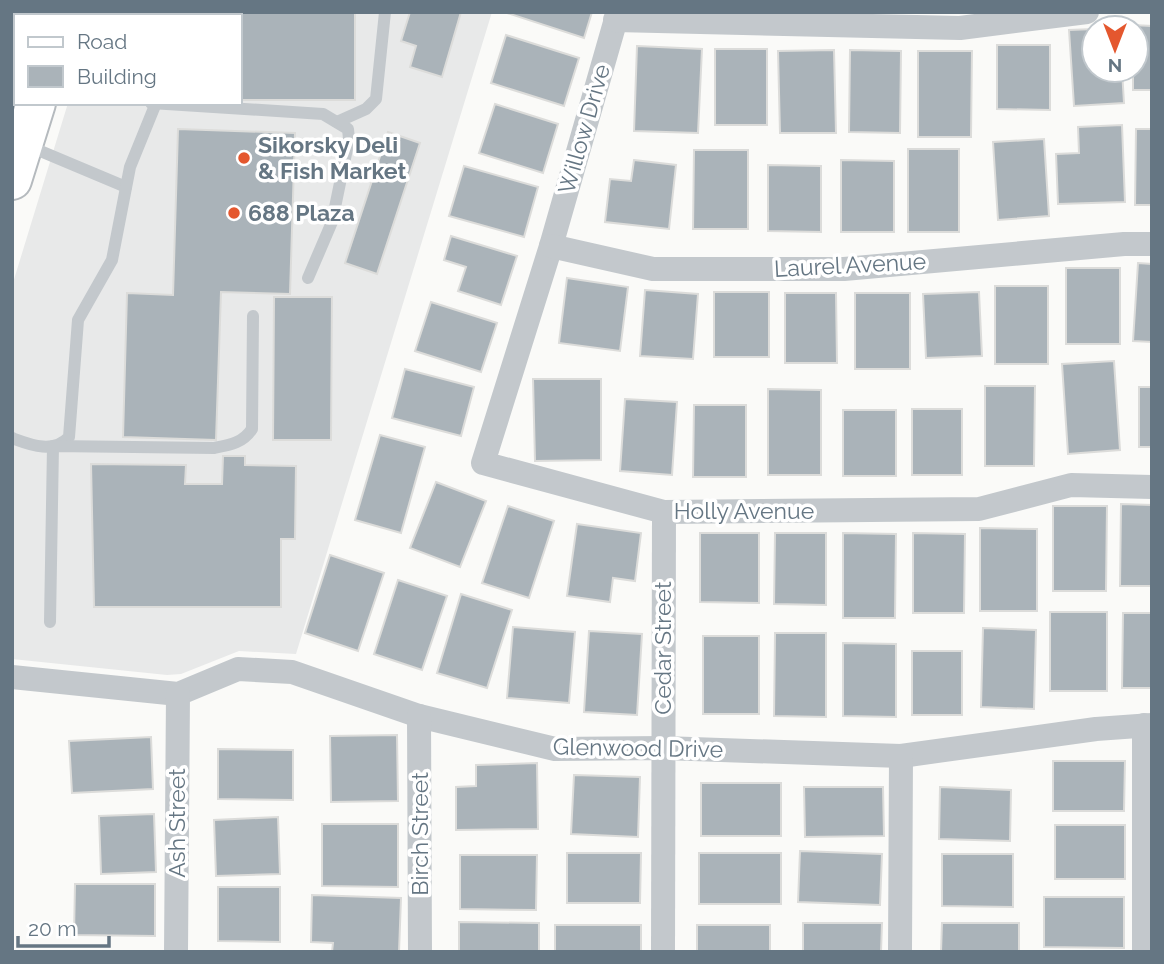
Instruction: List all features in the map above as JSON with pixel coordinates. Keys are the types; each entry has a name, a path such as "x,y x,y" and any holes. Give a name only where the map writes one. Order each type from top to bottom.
{"main road":[{"path":"12,180 35,105"}],"street":[{"path":"616,16 960,28 1087,12"},
{"name":"Willow Drive","path":"551,246 616,16"},
{"name":"Laurel Avenue","path":"551,246 653,269 844,269 1124,244 1152,244"},
{"name":"Holly Avenue","path":"551,246 483,463 664,512 978,509 1071,485 1152,487"},
{"name":"Cedar Street","path":"663,952 664,512"},
{"name":"Glenwood Drive","path":"12,677 178,694 238,668 292,671 419,716 555,749 663,748 901,756 1096,729 1148,725"},
{"name":"Ash Street","path":"176,952 178,694"},
{"name":"Birch Street","path":"419,716 420,952"},
{"path":"1144,952 1148,725"},
{"path":"900,952 901,756"}],"lane":[{"path":"337,122 366,109 376,99 384,12"},
{"path":"53,446 65,442 69,437 78,320 112,260 130,167 154,105"},
{"path":"171,105 323,114 348,129 349,139 332,222 308,278"},
{"path":"24,144 126,187"},
{"path":"12,438 39,448 214,448 233,445 246,437 252,429 253,316"},
{"path":"50,622 53,446"}],"shaded area":[{"path":"492,12 296,654 239,651 181,674 167,675 12,659 12,286 67,105 242,105 242,14 96,14"}],"building":[{"path":"355,12 355,100 242,100 242,14 228,14"},
{"path":"410,12 461,12 442,77 410,67 416,46 401,41"},
{"path":"504,12 592,12 584,38"},
{"path":"1152,26 1152,90 1133,90 1133,84 1150,84"},
{"path":"1069,30 1080,30 1080,84 1123,84 1124,103 1074,106"},
{"path":"506,35 579,58 564,106 491,83"},
{"path":"997,45 1050,45 1050,110 997,109"},
{"path":"637,46 702,49 698,133 634,131"},
{"path":"715,49 767,49 767,125 715,125"},
{"path":"834,50 836,133 780,133 778,51"},
{"path":"850,50 901,51 900,133 849,132"},
{"path":"918,51 972,51 971,137 918,137"},
{"path":"495,104 558,124 543,173 479,153"},
{"path":"1122,125 1125,202 1058,204 1056,154 1079,153 1078,127"},
{"name":"688 Plaza","path":"178,129 295,133 290,294 221,292 216,440 123,437 127,293 173,295"},
{"path":"1136,129 1152,129 1152,205 1135,205"},
{"path":"388,132 420,143 377,274 345,263"},
{"path":"1044,139 1049,216 998,220 993,142"},
{"path":"908,149 959,149 959,232 908,232"},
{"path":"694,150 748,150 748,229 693,229"},
{"path":"634,160 676,165 669,229 605,222 610,179 631,181"},
{"path":"841,160 894,161 894,232 841,232"},
{"path":"768,165 821,166 821,232 768,231"},
{"path":"464,166 538,187 524,237 449,216"},
{"path":"451,236 517,256 501,305 458,291 466,267 444,260"},
{"path":"1138,263 1152,264 1152,342 1133,341"},
{"path":"1066,268 1120,268 1120,344 1066,344"},
{"path":"567,278 628,287 620,351 559,343"},
{"path":"995,286 1048,286 1048,364 995,364"},
{"path":"645,290 698,294 693,359 640,356"},
{"path":"714,292 769,292 769,357 714,357"},
{"path":"979,292 982,356 926,358 923,294"},
{"path":"785,293 836,293 837,363 785,363"},
{"path":"855,293 910,293 910,369 855,369"},
{"path":"274,297 332,297 331,440 273,440"},
{"path":"431,302 497,323 481,372 415,351"},
{"path":"1114,361 1120,450 1068,454 1062,364"},
{"path":"405,369 474,387 461,436 392,418"},
{"path":"533,379 601,379 601,460 535,461"},
{"path":"985,386 1035,386 1034,466 985,466"},
{"path":"1139,387 1152,387 1152,447 1139,447"},
{"path":"768,389 821,390 821,475 768,475"},
{"path":"625,399 677,402 672,475 620,471"},
{"path":"694,405 746,405 746,477 693,477"},
{"path":"912,409 962,409 962,475 912,475"},
{"path":"843,410 896,410 896,476 843,476"},
{"path":"380,435 425,447 401,533 355,520"},
{"path":"223,456 245,456 245,465 296,466 295,539 281,539 281,607 94,607 91,464 186,465 185,484 222,484"},
{"path":"436,482 486,501 460,567 410,548"},
{"path":"1121,504 1152,505 1152,586 1120,586"},
{"path":"508,506 554,521 529,598 482,583"},
{"path":"1053,506 1107,506 1106,591 1053,591"},
{"path":"577,524 641,533 635,581 613,578 610,602 567,596"},
{"path":"980,528 1037,529 1037,611 980,611"},
{"path":"700,533 759,533 759,603 700,602"},
{"path":"775,533 826,533 826,605 774,604"},
{"path":"843,533 896,534 895,618 843,618"},
{"path":"913,533 965,534 964,613 913,613"},
{"path":"330,555 384,573 358,651 305,633"},
{"path":"398,580 447,596 422,670 374,654"},
{"path":"461,594 512,610 487,688 437,673"},
{"path":"1050,612 1107,612 1107,691 1050,691"},
{"path":"1123,613 1152,613 1152,688 1122,688"},
{"path":"513,627 575,632 569,703 507,698"},
{"path":"983,628 1036,630 1034,709 981,707"},
{"path":"589,631 642,634 637,715 584,712"},
{"path":"775,633 826,633 826,717 774,716"},
{"path":"703,636 759,636 759,714 703,714"},
{"path":"843,643 896,644 896,717 843,716"},
{"path":"912,651 962,651 962,715 912,715"},
{"path":"397,735 398,801 331,802 330,736"},
{"path":"151,737 153,789 72,793 69,741"},
{"path":"218,749 293,750 293,800 218,799"},
{"path":"1053,761 1125,761 1124,811 1053,811"},
{"path":"537,763 538,829 456,830 456,787 476,786 476,765"},
{"path":"574,775 640,777 638,837 571,834"},
{"path":"701,783 781,783 781,836 701,836"},
{"path":"804,787 883,787 884,836 805,837"},
{"path":"940,787 1011,790 1010,841 939,839"},
{"path":"154,814 156,872 101,874 99,816"},
{"path":"278,817 280,874 216,876 214,820"},
{"path":"322,824 398,824 398,887 322,886"},
{"path":"1055,825 1125,825 1125,879 1055,879"},
{"path":"800,851 882,854 880,905 798,902"},
{"path":"567,853 641,853 640,903 567,903"},
{"path":"699,853 781,853 781,904 699,904"},
{"path":"942,854 1013,854 1013,907 942,906"},
{"path":"460,855 537,855 536,910 460,909"},
{"path":"75,884 155,884 155,936 74,935"},
{"path":"218,887 280,887 280,942 218,941"},
{"path":"312,895 401,898 399,952 332,952 333,943 311,942"},
{"path":"1044,897 1124,897 1124,948 1044,947"},
{"path":"459,922 539,923 539,952 459,952"},
{"path":"803,923 882,923 881,952 803,952"},
{"path":"942,923 1019,923 1019,952 941,952"},
{"path":"555,925 641,925 641,952 555,952"},
{"path":"697,925 770,925 770,952 697,952"}],"place":[{"name":"Sikorsky Deli & Fish Market","path":"244,158"},
{"name":"688 Plaza","path":"234,213"}]}
